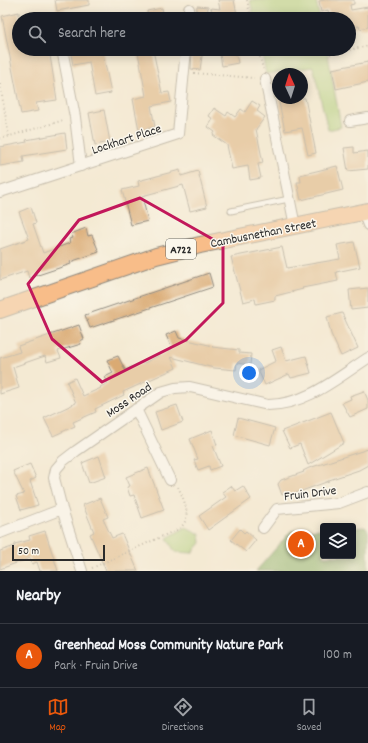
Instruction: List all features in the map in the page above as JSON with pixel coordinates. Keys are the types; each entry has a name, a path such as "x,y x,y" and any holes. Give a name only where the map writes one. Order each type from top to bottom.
{"main road":[{"name":"Cambusnethan Street","path":"0,310 156,256 200,245 295,226 366,216"}],"street":[{"path":"63,56 75,117 81,166"},
{"name":"Lockhart Place","path":"0,192 178,134 185,56"},
{"path":"265,78 295,226"},
{"path":"350,121 368,118"},
{"name":"Moss Road","path":"82,571 62,509 54,478 56,469 63,461 76,451 161,392 175,388 190,387 268,405 289,403 306,397 368,358"},
{"path":"136,409 170,480"},
{"name":"Fruin Drive","path":"263,528 277,509 339,503 368,492"},
{"path":"0,533 62,509"}],"lane":[{"path":"231,211 289,199"}],"path":[{"path":"247,0 250,12"},
{"path":"356,49 368,46"},
{"path":"184,73 265,78 260,56"},
{"path":"0,84 9,136"},
{"path":"0,139 75,117"},
{"path":"85,571 174,531 183,525 187,510 177,484 170,480"}],"highlighted area":[{"path":"140,198 223,245 223,303 186,340 102,382 52,339 28,284 79,220"}],"green space":[{"path":"250,0 316,0 319,12 253,12"},
{"path":"262,56 328,56 341,127 328,130 313,67 272,68 272,73 266,74"},
{"path":"186,527 200,534 201,543 192,553 175,552 167,538"},
{"path":"365,527 368,531 368,571 256,571 291,531 320,529 320,559 356,559 356,528"}],"building":[{"path":"55,0 89,0 89,5 57,11"},
{"path":"218,0 234,0 237,12 212,12 211,8 220,9"},
{"path":"354,0 354,4 350,5 351,10 368,7 368,27 360,29 359,26 356,27 356,12 328,12 328,10 321,12 319,1"},
{"path":"197,6 208,7 208,12 197,12"},
{"path":"162,8 163,12 147,12"},
{"path":"12,14 12,56 50,56 57,100 36,103 38,111 21,114 2,16"},
{"path":"71,56 103,56 111,93 95,96 89,62 73,65"},
{"path":"139,56 154,56 162,93 169,92 171,102 151,106 155,127 139,130 133,99 146,96"},
{"path":"192,56 202,56 200,70 191,69"},
{"path":"220,56 236,56 238,63 222,66"},
{"path":"368,62 368,82 336,89 332,69"},
{"path":"252,101 260,106 257,111 265,117 256,129 263,163 258,164 261,178 250,180 248,166 232,169 227,145 213,135 215,132 208,127 213,119 209,116 214,108 226,116 228,112 235,117 241,109 245,112"},
{"path":"279,104 306,104 316,153 308,155 302,128 285,131"},
{"path":"104,110 110,142 95,145 89,113"},
{"path":"65,133 67,149 23,156 24,162 0,166 0,147 27,142 26,140"},
{"path":"354,147 354,153 368,151 368,169 348,171 344,148"},
{"path":"337,166 343,190 301,200 297,182 301,182 300,175"},
{"path":"180,170 181,176 198,171 207,207 190,211 183,185 142,196 148,221 131,225 122,190 139,186 138,181"},
{"path":"31,207 36,223 33,224 43,253 70,243 69,239 73,238 71,234 86,228 88,236 92,235 99,252 70,262 71,264 29,278 27,271 0,280 0,249 29,239 19,212"},
{"path":"354,242 360,267 336,272 338,281 302,288 303,289 275,296 275,300 256,304 255,299 243,302 231,257 282,247 287,268 340,259 337,245"},
{"path":"209,273 213,287 90,328 85,315"},
{"path":"368,288 368,308 351,310 349,290"},
{"path":"342,313 358,348 341,356 331,334 327,317"},
{"path":"79,325 84,339 80,341 81,344 58,351 61,358 47,362 45,356 13,367 19,388 0,394 0,358 20,352 18,346"},
{"path":"176,331 179,338 213,346 212,347 239,350 239,353 251,354 250,365 237,363 236,370 214,368 171,357 176,368 123,392 124,395 95,409 96,412 73,422 75,426 53,436 44,418 76,403 67,382 75,378 83,396 101,388 100,387 108,383 105,377 113,373 107,360 118,356 125,370 141,363 142,364 172,349 166,335"},
{"path":"281,347 286,361 306,356 311,373 291,378 289,374 265,385 258,370 276,361 272,350"},
{"path":"364,391 368,400 368,409 350,417 342,403 351,399 350,396"},
{"path":"177,405 183,422 161,430 155,412"},
{"path":"331,412 344,443 308,465 300,444 290,448 282,431"},
{"path":"238,418 275,428 270,445 234,435"},
{"path":"212,430 217,445 213,446 221,466 210,470 209,466 198,470 194,460 198,459 190,439"},
{"path":"368,449 368,465 359,470 288,496 287,493 282,495 278,484 281,480 304,472 303,471 309,468"},
{"path":"99,456 106,477 89,483 82,463"},
{"path":"30,464 36,478 30,481 38,505 21,510 16,496 24,494 13,471"},
{"path":"148,468 164,510 142,518 134,495 130,496 127,487 130,486 126,477"},
{"path":"231,486 235,491 243,486 251,499 208,530 199,516 226,497 222,492"},
{"path":"100,498 108,517 103,519 112,538 122,534 138,571 106,571 90,534 94,532 83,505"},
{"path":"240,529 244,533 246,531 256,540 246,552 231,540"},
{"path":"45,531 58,571 40,571 37,562 32,564 30,558 0,569 0,551 15,546 15,544 30,540 29,536"}],"place":[{"name":"Greenhead Moss Community Nature Park","path":"301,544"}]}
